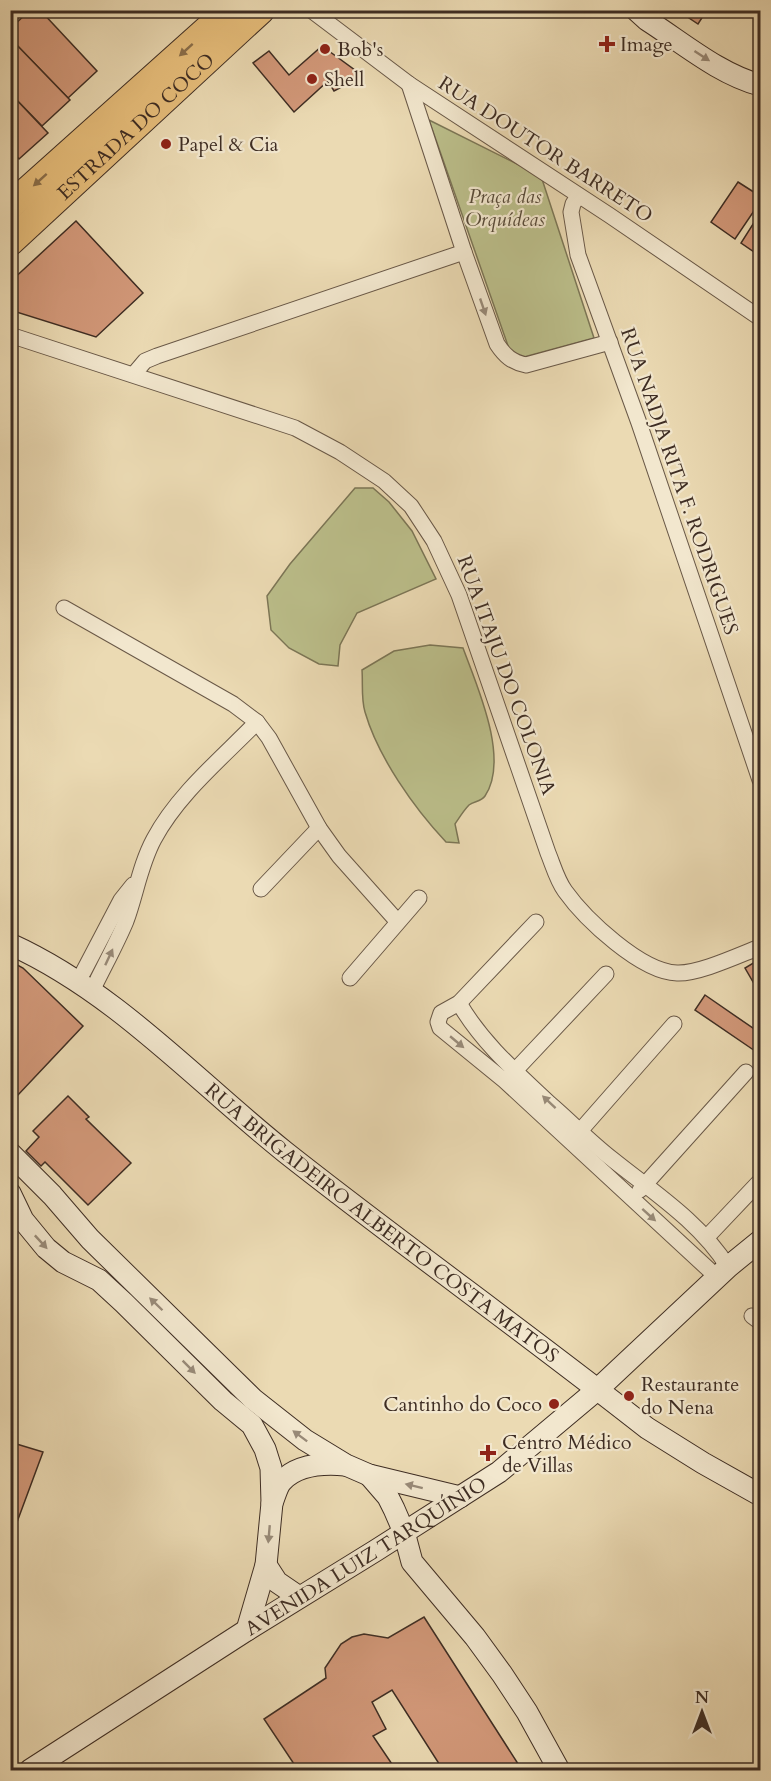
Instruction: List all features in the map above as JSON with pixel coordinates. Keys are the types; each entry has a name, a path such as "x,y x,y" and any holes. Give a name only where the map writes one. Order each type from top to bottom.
{"highway":[{"name":"ESTRADA DO COCO","path":"10,242 261,10"},
{"name":"ESTRADA DO COCO","path":"10,206 227,12"}],"street":[{"name":"RUA DOUTOR BARRETO","path":"311,10 409,84 760,318"},
{"path":"636,10 647,20 721,69 745,81 760,85"},
{"path":"409,84 464,252 497,344 504,356 516,363 526,365 610,342"},
{"name":"RUA NADJA RITA F. RODRIGUES","path":"578,196 571,213 578,255 639,423 760,780"},
{"path":"134,374 145,361 157,356 464,252"},
{"name":"RUA ITAJU DO COLONIA","path":"10,335 295,428 340,452 384,481 411,506 434,541 459,595 548,853 563,889 585,917 613,941 663,971 678,973 695,970 760,947"},
{"path":"64,608 233,704 257,722 269,738 319,828 339,856 397,921"},
{"path":"85,987 125,922 137,880 154,839 173,808 257,722"},
{"path":"261,889 319,828"},
{"path":"350,978 419,898"},
{"path":"536,922 459,1002 441,1013 438,1023 440,1028 510,1076 707,1237 723,1273"},
{"name":"RUA BRIGADEIRO ALBERTO COSTA MATOS","path":"10,944 85,987 147,1034 286,1152 647,1428 760,1495"},
{"path":"510,1076 606,974"},
{"path":"459,1002 480,1036 510,1076 601,1171 670,1234 723,1273"},
{"path":"580,1131 674,1024"},
{"path":"632,1199 746,1072"},
{"path":"10,1153 52,1195 90,1239 253,1399 304,1440 346,1465 369,1475 460,1497"},
{"path":"601,1171 610,1158"},
{"path":"707,1237 760,1181"},
{"path":"10,1193 23,1221 46,1248 63,1262 99,1280 223,1401 252,1425 265,1449 271,1468 272,1503 266,1565 247,1630"},
{"path":"23,1221 27,1210 33,1203 43,1196 52,1195"},
{"path":"670,1234 688,1221"},
{"path":"63,1262 77,1260 85,1252 90,1239"},
{"name":"AVENIDA LUIZ TARQUÍNIO","path":"30,1770 499,1472 598,1389 723,1273 758,1246"},
{"path":"272,1503 281,1482 302,1468 326,1463 346,1465"},
{"path":"369,1475 388,1497 394,1509 404,1532 412,1562 475,1637 502,1674 527,1712 559,1770"},
{"path":"394,1509 379,1549 412,1562"},
{"path":"266,1565 277,1582 299,1597"}],"green space":[{"name":"Praça das Orquídeas","path":"429,120 541,176 594,338 513,360"},
{"path":"355,488 373,488 389,502 412,531 436,579 357,613 340,645 338,666 319,664 289,648 271,630 267,596 290,564"},
{"path":"430,645 463,648 483,702 493,743 492,781 485,796 469,805 455,824 459,843 446,842 398,781 371,729 363,702 362,670 394,651"}],"building":[{"path":"30,10 40,10 97,71 68,98 10,38 10,29"},
{"path":"677,10 707,10 698,24"},
{"path":"10,38 70,100 42,126 10,93"},
{"name":"Shell","path":"322,46 363,76 334,91 328,81 294,112 253,63 269,51 289,75"},
{"path":"10,93 48,133 19,159 10,149"},
{"path":"738,182 760,196 760,202 735,239 711,222"},
{"path":"760,213 760,256 741,243"},
{"path":"76,221 143,293 96,337 10,310 10,282"},
{"path":"760,959 760,994 745,968"},
{"path":"10,961 23,968 83,1026 17,1096 10,1090"},
{"path":"705,995 760,1033 758,1053 695,1010"},
{"path":"68,1096 89,1117 86,1119 131,1163 88,1205 45,1162 41,1166 26,1151 39,1137 33,1131"},
{"path":"10,1442 43,1452 10,1541"},
{"path":"424,1617 522,1770 443,1770 392,1690 372,1702 386,1729 373,1736 396,1770 298,1770 264,1719 326,1678 325,1668 341,1644 352,1637 364,1634 388,1638"}],"place":[{"name":"Image","path":"607,44"},
{"name":"Bob's","path":"325,49"},
{"name":"Shell","path":"312,79"},
{"name":"Papel & Cia","path":"166,144"},
{"name":"Restaurante do Nena","path":"629,1396"},
{"name":"Cantinho do Coco","path":"554,1404"},
{"name":"Centro Médico de Villas","path":"488,1453"}]}
